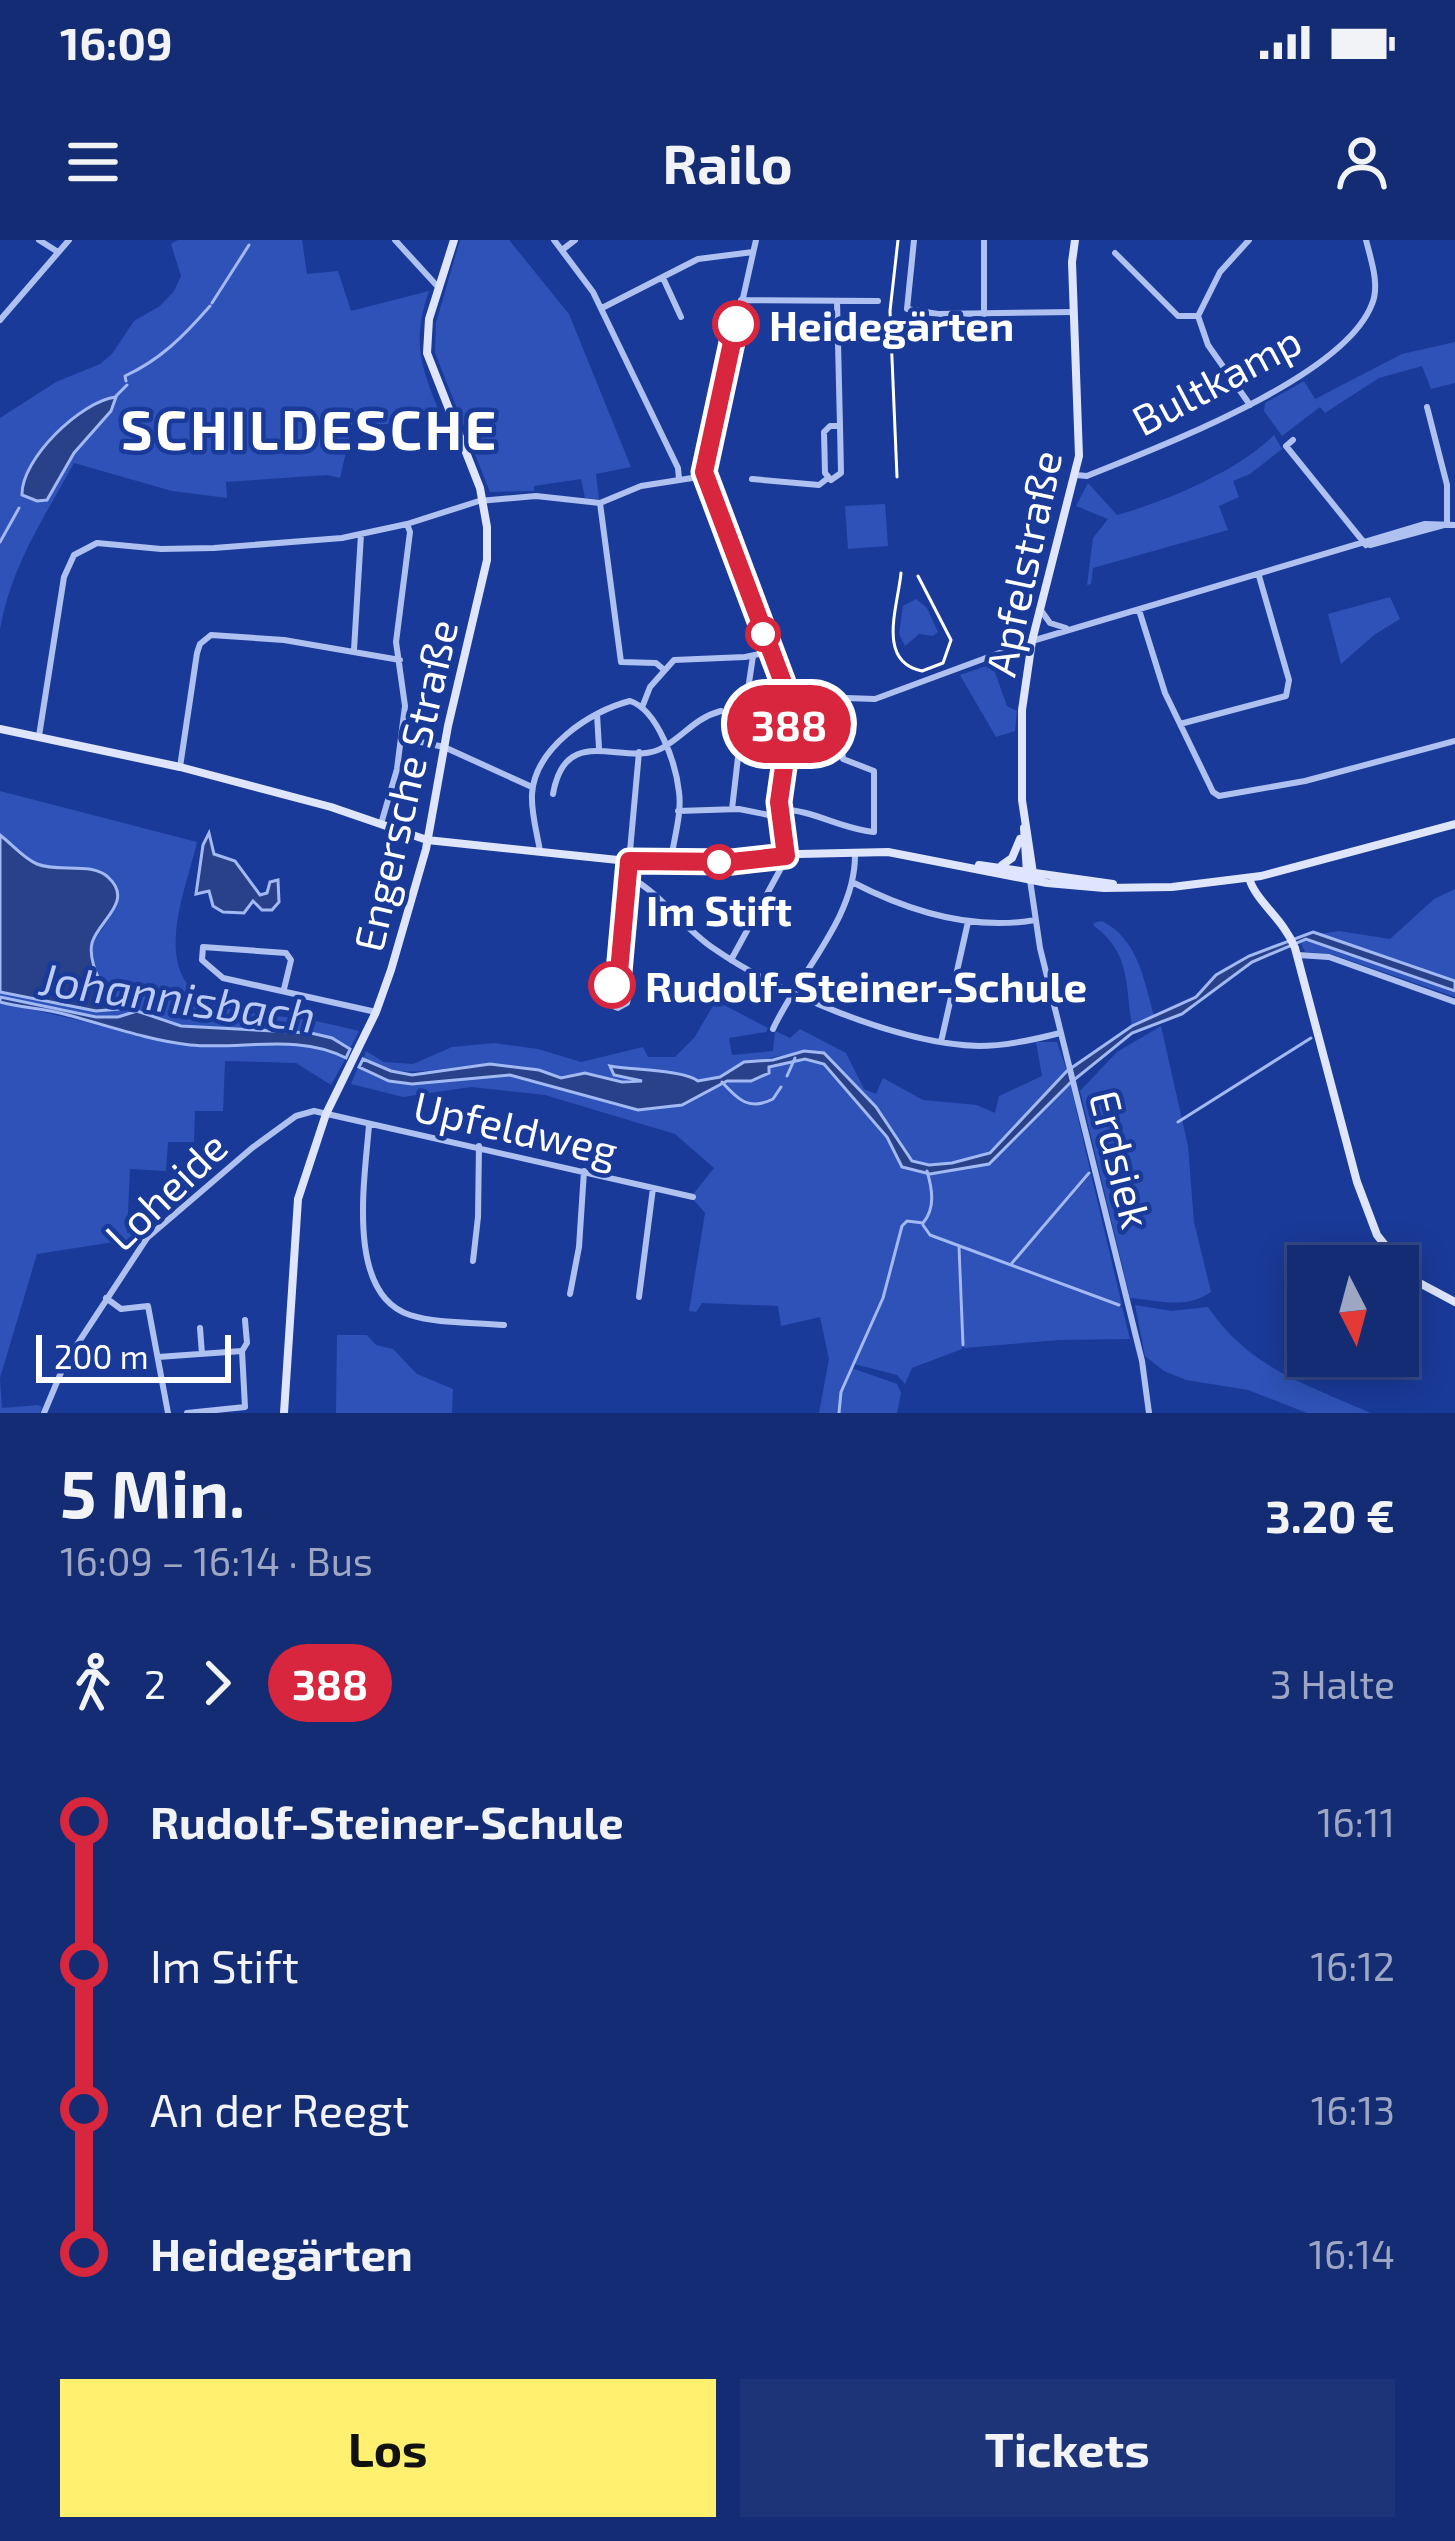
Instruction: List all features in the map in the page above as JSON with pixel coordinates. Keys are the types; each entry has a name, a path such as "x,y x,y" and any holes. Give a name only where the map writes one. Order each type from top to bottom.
{"main road":[{"name":"Engersche Straße","path":"284,1413 298,1199 326,1114 376,1012 428,840 487,560 483,501 427,353 427,327 454,240"},
{"name":"Apfelstraße","path":"1030,874 1020,748 1032,641 1076,475 1080,441 1073,312 1075,240"},
{"path":"0,729 180,766 428,840 629,861 732,862 888,852 1030,874"},
{"path":"930,859 998,867 1090,887 1185,886 1249,878 1455,824"},
{"path":"998,867 1012,858 1024,826"},
{"path":"1249,878 1254,892 1274,910 1298,955 1352,1164 1377,1235 1412,1279 1455,1302"}],"street":[{"path":"39,240 58,252"},
{"path":"0,320 66,240"},
{"path":"395,240 439,288"},
{"path":"554,240 602,308 680,479"},
{"path":"562,250 575,240"},
{"path":"731,960 786,856 779,813 788,696 704,476 756,240"},
{"path":"914,240 907,309 938,314 1073,312"},
{"path":"983,240 984,314"},
{"path":"1249,240 1220,272 1198,316 1208,345 1250,405"},
{"name":"Bultkamp","path":"1076,475 1087,476 1250,405 1334,350 1370,311 1375,289 1366,240"},
{"path":"602,308 698,260 753,252"},
{"path":"1115,253 1178,316 1198,316"},
{"path":"663,278 682,317"},
{"path":"741,300 878,302"},
{"path":"752,478 819,485 841,473 837,301"},
{"path":"788,696 865,700 885,696 1032,641 1426,524 1451,525 1445,475 1427,407"},
{"path":"828,478 824,432 839,426"},
{"path":"1293,440 1286,446 1366,545"},
{"path":"39,736 64,577 82,549 106,542 161,549 214,548 362,534 483,501 536,496 600,503 641,486 704,476"},
{"path":"600,503 621,662 656,663 663,670"},
{"path":"380,824 402,738 405,691 397,616 407,560 407,524"},
{"path":"353,651 362,534"},
{"path":"1180,724 1286,696 1289,680 1258,575"},
{"path":"1040,609 1054,626 1076,628"},
{"path":"1138,609 1155,668 1219,796 1305,782 1455,742"},
{"path":"180,766 195,664 205,639 242,637 400,660"},
{"path":"643,706 663,670 679,658 770,652"},
{"path":"747,696 753,656"},
{"path":"678,811 820,815 847,829 874,832 874,771 843,759 837,696"},
{"path":"541,854 533,788 552,750 597,714 624,702 643,706"},
{"path":"643,706 676,775 678,811 671,861"},
{"path":"553,794 566,765 589,750 639,752 664,747 689,724 722,711"},
{"path":"597,714 599,748"},
{"path":"732,809 743,714"},
{"path":"402,738 444,747 533,788"},
{"path":"618,983 639,752"},
{"path":"772,1029 832,927 852,882 855,854"},
{"name":"Erdsiek","path":"1030,874 1035,920 1142,1361 1149,1413"},
{"path":"628,877 700,940 731,960 863,1022 941,1042 996,1046 1060,1033"},
{"path":"852,882 923,911 968,921 1035,920"},
{"path":"941,1042 968,921"},
{"path":"284,989 291,960 286,953 203,947 202,960 223,978 376,1012"},
{"path":"1298,955 1329,957 1455,1002"},
{"path":"618,983 629,993 627,1003 618,1008 605,997 608,987 618,983"},
{"name":"Loheide","path":"44,1413 65,1364 141,1245 176,1210 296,1116 314,1111 326,1114"},
{"name":"Upfeldweg","path":"326,1114 694,1197"},
{"path":"369,1125 364,1193 374,1288 393,1308 413,1316 504,1324"},
{"path":"472,1261 479,1146"},
{"path":"570,1294 580,1247 584,1171"},
{"path":"639,1297 653,1189"},
{"path":"106,1298 121,1309 148,1306 168,1413"},
{"path":"187,1413 245,1407 245,1320"},
{"path":"200,1328 202,1354"},
{"path":"158,1358 242,1351"}],"shaded area":[{"path":"178,240 302,240 307,274 338,271 351,311 429,291 420,352 439,411 397,423 353,421 340,478 226,482 227,498 172,491 74,463 21,563 0,629 0,418 56,382 100,364 134,321 160,306 181,276 171,244","holes":["92,404 111,411 82,442 53,485 22,486 56,433"]},
{"path":"460,240 509,240 569,314 631,467 596,474 599,499 585,498 581,479 534,486 534,491 490,492 435,353 436,323"},
{"path":"1455,342 1455,383 1431,389 1422,366 1379,378 1325,413 1320,407 1282,436 1264,411 1265,403 1304,381 1315,399 1402,354"},
{"path":"116,397 111,411 74,453 47,500 22,495 31,465 56,434 86,409"},
{"path":"1274,435 1282,449 1233,481 1239,497 1219,506 1228,530 1093,568 1087,585 1093,538 1108,519 1076,506 1088,483 1117,515 1201,483"},
{"path":"885,504 888,546 848,549 845,506"},
{"path":"1390,597 1400,619 1341,664 1328,614"},
{"path":"916,599 927,608 938,632 919,634 905,646 899,634 903,606"},
{"path":"992,664 1007,706 1017,711 1015,731 996,737 960,675"},
{"path":"0,791 197,842 176,939 181,972 190,988 204,999 238,1011 359,1031 350,1049 311,1033 181,1026 137,1011 96,1017 0,997 0,992 96,1011 107,999 95,971 92,944 111,916 94,870 37,864 0,835"},
{"path":"209,833 214,854 235,861 260,895 278,880 279,902 272,910 262,910 253,901 244,913 223,912 213,906 209,891 196,894"},
{"path":"0,835 37,864 94,870 116,887 116,903 91,950 106,996 121,1004 119,1009 96,1011 0,992"},
{"path":"1455,889 1455,981 1318,934 1339,931 1390,939 1434,899"},
{"path":"1102,921 1132,949 1147,988 1154,1016 1132,1026 1120,959 1093,923"},
{"path":"1313,932 1455,981 1455,991 1306,939 1252,962 1182,1014 1132,1033 1070,1083 989,1164 930,1174 902,1167 887,1137 824,1064 805,1059 769,1067 769,1073 751,1081 727,1081 682,1105 638,1110 510,1075 412,1084 389,1081 359,1067 363,1059 412,1075 490,1064 561,1078 585,1073 622,1082 642,1081 614,1075 610,1066 670,1072 698,1081 720,1077 744,1062 804,1051 824,1053 876,1107 912,1161 952,1163 990,1153 1067,1071 1132,1026 1196,997 1216,975 1249,956"},
{"path":"1306,939 1455,991 1455,997 1331,954 1305,952 1301,944"},
{"path":"0,997 96,1017 137,1011 181,1026 311,1033 350,1049 346,1058 289,1044 174,1043 0,1002"},
{"path":"716,1001 768,1028 729,1038 732,1055 773,1051 775,1031 790,1038 800,1029 846,1053 864,1089 876,1094 883,1078 923,1100 977,1105 995,1113 999,1096 1042,1076 1036,1042 1057,1042 1067,1071 990,1153 937,1165 906,1156 880,1113 823,1053 804,1051 740,1064 720,1077 697,1081 667,1072 610,1066 642,1082 591,1073 558,1077 493,1064 411,1072 363,1059 366,1051 384,1062 413,1064 452,1047 494,1043 581,1062 643,1047 648,1057 675,1057 694,1038"},
{"path":"0,1002 181,1044 304,1044 346,1058 331,1085 296,1063 225,1061 223,1111 195,1111 194,1142 168,1142 166,1171 130,1169 127,1233 150,1230 137,1244 127,1240 37,1254 0,1378"},
{"path":"1161,1026 1188,1146 1194,1222 1211,1292 1182,1302 1130,1298 1080,1091 1117,1052"},
{"path":"805,1059 824,1064 838,1079 887,1137 902,1167 929,1174 989,1164 1070,1083 1090,1170 1010,1264 940,1239 958,1247 962,1349 912,1368 905,1384 897,1375 854,1364 852,1368 897,1384 901,1393 897,1413 819,1413 829,1359 820,1317 781,1326 778,1306 702,1303 696,1312 689,1311 705,1213 691,1197 714,1168 675,1134 545,1095 471,1087 403,1097 351,1084 358,1067 389,1081 412,1084 510,1075 638,1110 682,1105 727,1081 751,1081 768,1068"},
{"path":"1091,1174 1122,1305 1012,1265"},
{"path":"961,1248 1122,1307 1130,1339 964,1348"},
{"path":"1135,1305 1172,1311 1208,1307 1260,1360 1287,1377 1371,1413 1307,1413 1248,1390 1186,1380 1145,1356"},
{"path":"337,1335 367,1335 376,1345 393,1349 417,1374 453,1389 452,1413 336,1413"},
{"path":"0,1378 2,1408 38,1405 40,1413 0,1413"}],"waterway":[{"path":"212,303 249,245"},
{"path":"126,381 125,376 171,346 210,306"},
{"path":"116,396 127,385"},
{"path":"0,542 19,508"},
{"path":"1178,1122 1311,1038"},
{"path":"787,1076 795,1058"},
{"path":"722,1082 751,1104 773,1099 781,1087"},
{"path":"839,1413 841,1392 883,1298 902,1226 907,1221 923,1223 930,1211 927,1171"},
{"path":"1012,1263 1089,1173"},
{"path":"923,1225 930,1235 1119,1305"},
{"path":"959,1246 963,1345"}],"tram line":[{"path":"897,477 890,311 898,240"},
{"path":"901,573 894,645 908,666 922,671 943,663 951,640 918,576"}],"bus line":[{"name":"388","path":"612,985 618,983 629,861 732,862 786,856 779,802 788,739 788,696 704,472 736,324"}],"place":[{"name":"Heidegärten","path":"736,324"},
{"name":"Im Stift","path":"719,862"},
{"name":"Rudolf-Steiner-Schule","path":"612,985"}],"district":[{"name":"SCHILDESCHE","path":"310,428"}],"water label":[{"name":"Johannisbach","path":"178,996"}]}
